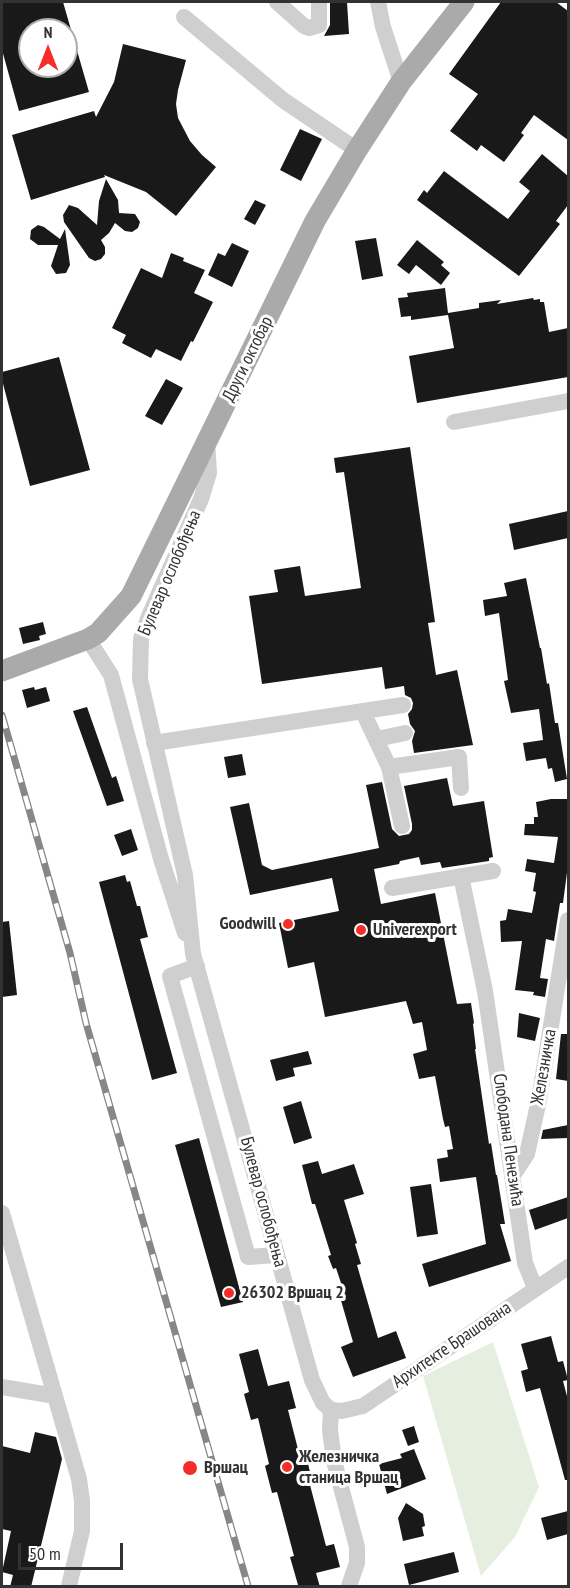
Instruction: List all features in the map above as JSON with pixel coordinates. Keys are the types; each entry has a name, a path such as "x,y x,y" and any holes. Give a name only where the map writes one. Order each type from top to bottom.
{"main road":[{"name":"Други октобар","path":"2,671 88,639 98,633 131,597 315,221 401,82 464,2"}],"street":[{"path":"277,2 309,28 319,25 319,2"},
{"path":"378,2 383,27 401,82"},
{"path":"184,17 282,100 357,150"},
{"path":"454,422 568,401"},
{"name":"Булевар ослобођења","path":"195,960 179,845 140,679 141,639 149,615 201,499 209,473 207,441"},
{"name":"Булевар ослобођења","path":"88,639 111,675 163,864 195,960 312,1380 323,1403 331,1410"},
{"path":"154,743 403,705"},
{"path":"363,712 389,766 402,826"},
{"path":"377,739 405,733"},
{"path":"389,766 459,757 461,788"},
{"path":"163,864 179,845"},
{"name":"Булевар ослобођења","path":"163,864 188,900"},
{"path":"392,888 493,871"},
{"name":"Слободана Пенезића","path":"461,876 485,991 525,1263 535,1288"},
{"name":"Железничка","path":"513,1175 526,1154 537,1111 568,920"},
{"path":"195,960 170,976 248,1257 277,1255"},
{"path":"2,1213 6,1238 79,1479 82,1531 69,1587"},
{"name":"Архитекте Брашована","path":"331,1410 342,1411 363,1406 568,1266"},
{"path":"2,1387 55,1396"},
{"path":"331,1410 330,1430 334,1461 357,1547 357,1563 349,1587"}],"green space":[{"path":"493,1342 539,1487 515,1537 481,1576 423,1376"}],"building":[{"path":"2,2 63,2 68,18 18,18 18,78 78,78 78,54 89,92 19,111 2,50"},
{"path":"330,2 347,2 349,34 324,36 330,25"},
{"path":"501,2 556,2 568,11 568,140 534,115 521,133 524,135 504,162 481,145 477,151 450,131 478,94 449,74"},
{"path":"123,44 186,60 176,104 178,118 190,141 216,167 176,216 146,192 104,175 105,177 31,200 12,135 94,111 96,117 114,82"},
{"path":"300,129 322,139 301,181 280,170"},
{"path":"542,154 568,176 568,205 556,221 560,224 519,276 417,200 424,190 427,193 444,171 508,219 530,191 519,182"},
{"path":"106,179 118,200 119,213 135,214 140,222 138,228 132,232 125,231 115,223 101,240 105,247 105,254 101,259 95,261 89,258 64,222 63,215 69,205 78,208 97,225 99,201"},
{"path":"255,200 266,205 255,225 244,219"},
{"path":"38,225 60,239 65,229 70,265 66,273 56,274 51,266 58,245 38,245 30,239 31,230"},
{"path":"376,238 383,276 362,280 355,241"},
{"path":"417,240 444,262 441,265 450,273 441,285 416,265 409,274 397,265"},
{"path":"232,243 249,251 232,287 208,275 218,253 225,256"},
{"path":"171,253 205,270 194,293 213,302 181,361 156,349 151,358 122,343 126,335 112,328 141,268 162,278"},
{"path":"445,288 448,313 479,308 479,303 501,300 497,304 533,298 534,300 540,299 540,302 544,302 549,332 568,328 568,377 417,403 409,356 454,348 448,315 411,320 411,316 401,317 398,298 408,297 407,293"},
{"path":"59,357 90,470 30,486 2,380 2,372"},
{"path":"166,379 183,388 162,425 145,416"},
{"path":"410,447 435,622 428,623 436,675 457,670 473,745 414,753 412,741 415,731 410,724 408,714 413,703 411,698 405,695 404,686 385,689 382,667 262,684 249,596 278,592 274,570 300,566 305,596 361,588 344,472 336,473 334,458"},
{"path":"568,511 568,538 514,550 509,524"},
{"path":"526,578 547,684 549,683 555,723 558,723 567,779 555,782 552,768 548,769 546,758 526,761 523,743 543,740 539,709 511,713 504,681 508,680 499,613 485,616 483,600 507,596 504,583"},
{"path":"43,622 46,634 39,636 40,640 23,644 19,628"},
{"path":"34,687 35,690 46,687 50,701 27,708 22,690"},
{"path":"87,707 112,778 116,776 124,801 107,806 73,711"},
{"path":"242,754 246,775 228,778 224,757"},
{"path":"447,778 453,806 484,801 493,857 489,858 489,861 442,868 440,862 421,865 419,857 374,869 381,904 435,893 457,1004 471,1003 475,1049 489,1144 491,1143 505,1224 500,1224 511,1261 429,1287 422,1264 486,1244 476,1177 440,1182 437,1159 448,1157 447,1150 453,1149 449,1126 445,1127 443,1119 435,1076 419,1079 413,1054 427,1050 422,1022 413,1024 406,1001 325,1017 314,962 288,968 279,923 339,911 332,878 250,895 230,807 249,803 262,865 272,870 379,848 366,785 382,782 392,829 399,836 409,834 412,824 404,786"},
{"path":"568,799 568,865 563,903 560,903 554,941 546,939 540,978 548,979 545,997 533,995 534,992 515,990 522,941 501,942 500,921 506,920 508,909 532,913 536,892 533,891 536,873 525,871 527,859 554,863 558,837 524,835 525,824 534,824 534,817 538,817 536,802"},
{"path":"131,829 138,850 122,856 114,835"},
{"path":"125,875 127,882 130,881 137,906 140,906 148,937 140,939 177,1073 152,1080 99,882"},
{"path":"9,921 17,995 2,997 2,922"},
{"path":"519,1013 540,1018 535,1041 517,1037"},
{"path":"561,1034 568,1034 568,1081 556,1079"},
{"path":"308,1051 312,1064 293,1068 295,1076 276,1081 270,1060"},
{"path":"301,1101 312,1138 294,1144 283,1107"},
{"path":"568,1125 568,1138 541,1139 543,1130"},
{"path":"199,1138 243,1302 221,1307 175,1145"},
{"path":"318,1161 322,1174 354,1164 364,1194 344,1200 357,1243 355,1244 361,1264 357,1265 378,1338 396,1331 406,1358 353,1377 341,1347 353,1342 340,1297 342,1297 340,1290 343,1289 336,1268 333,1269 328,1256 331,1255 315,1204 312,1204 302,1165"},
{"path":"431,1184 438,1234 417,1237 410,1187"},
{"path":"568,1197 568,1218 535,1230 529,1210"},
{"path":"551,1336 558,1362 563,1361 568,1380 563,1381 568,1400 568,1480 565,1480 540,1388 526,1392 521,1371 528,1369 521,1344"},
{"name":"Железничка станица Вршац","path":"258,1349 268,1386 289,1381 296,1408 288,1410 300,1457 306,1455 313,1485 310,1485 326,1546 334,1544 340,1567 316,1573 320,1587 298,1585 290,1557 294,1556 277,1492 272,1493 265,1466 269,1464 258,1418 251,1420 244,1394 249,1392 239,1354"},
{"path":"414,1426 419,1442 408,1446 402,1430"},
{"path":"35,1432 56,1437 62,1459 31,1587 10,1587 13,1575 2,1572 11,1531 2,1529 2,1446 30,1453"},
{"path":"414,1449 426,1479 387,1494 379,1464 402,1458 400,1454"},
{"path":"406,1503 423,1514 425,1526 422,1527 424,1536 403,1541 398,1518"},
{"path":"568,1511 568,1534 547,1540 541,1518"},
{"path":"454,1552 459,1572 409,1585 404,1564"}],"railway":[{"path":"2,715 70,953 86,1023 248,1586"}],"place":[{"name":"Goodwill","path":"288,924"},
{"name":"Univerexport","path":"361,930"},
{"name":"26302 Вршац 2","path":"229,1293"},
{"name":"Железничка станица Вршац","path":"287,1467"},
{"name":"Вршац","path":"190,1468"}]}
